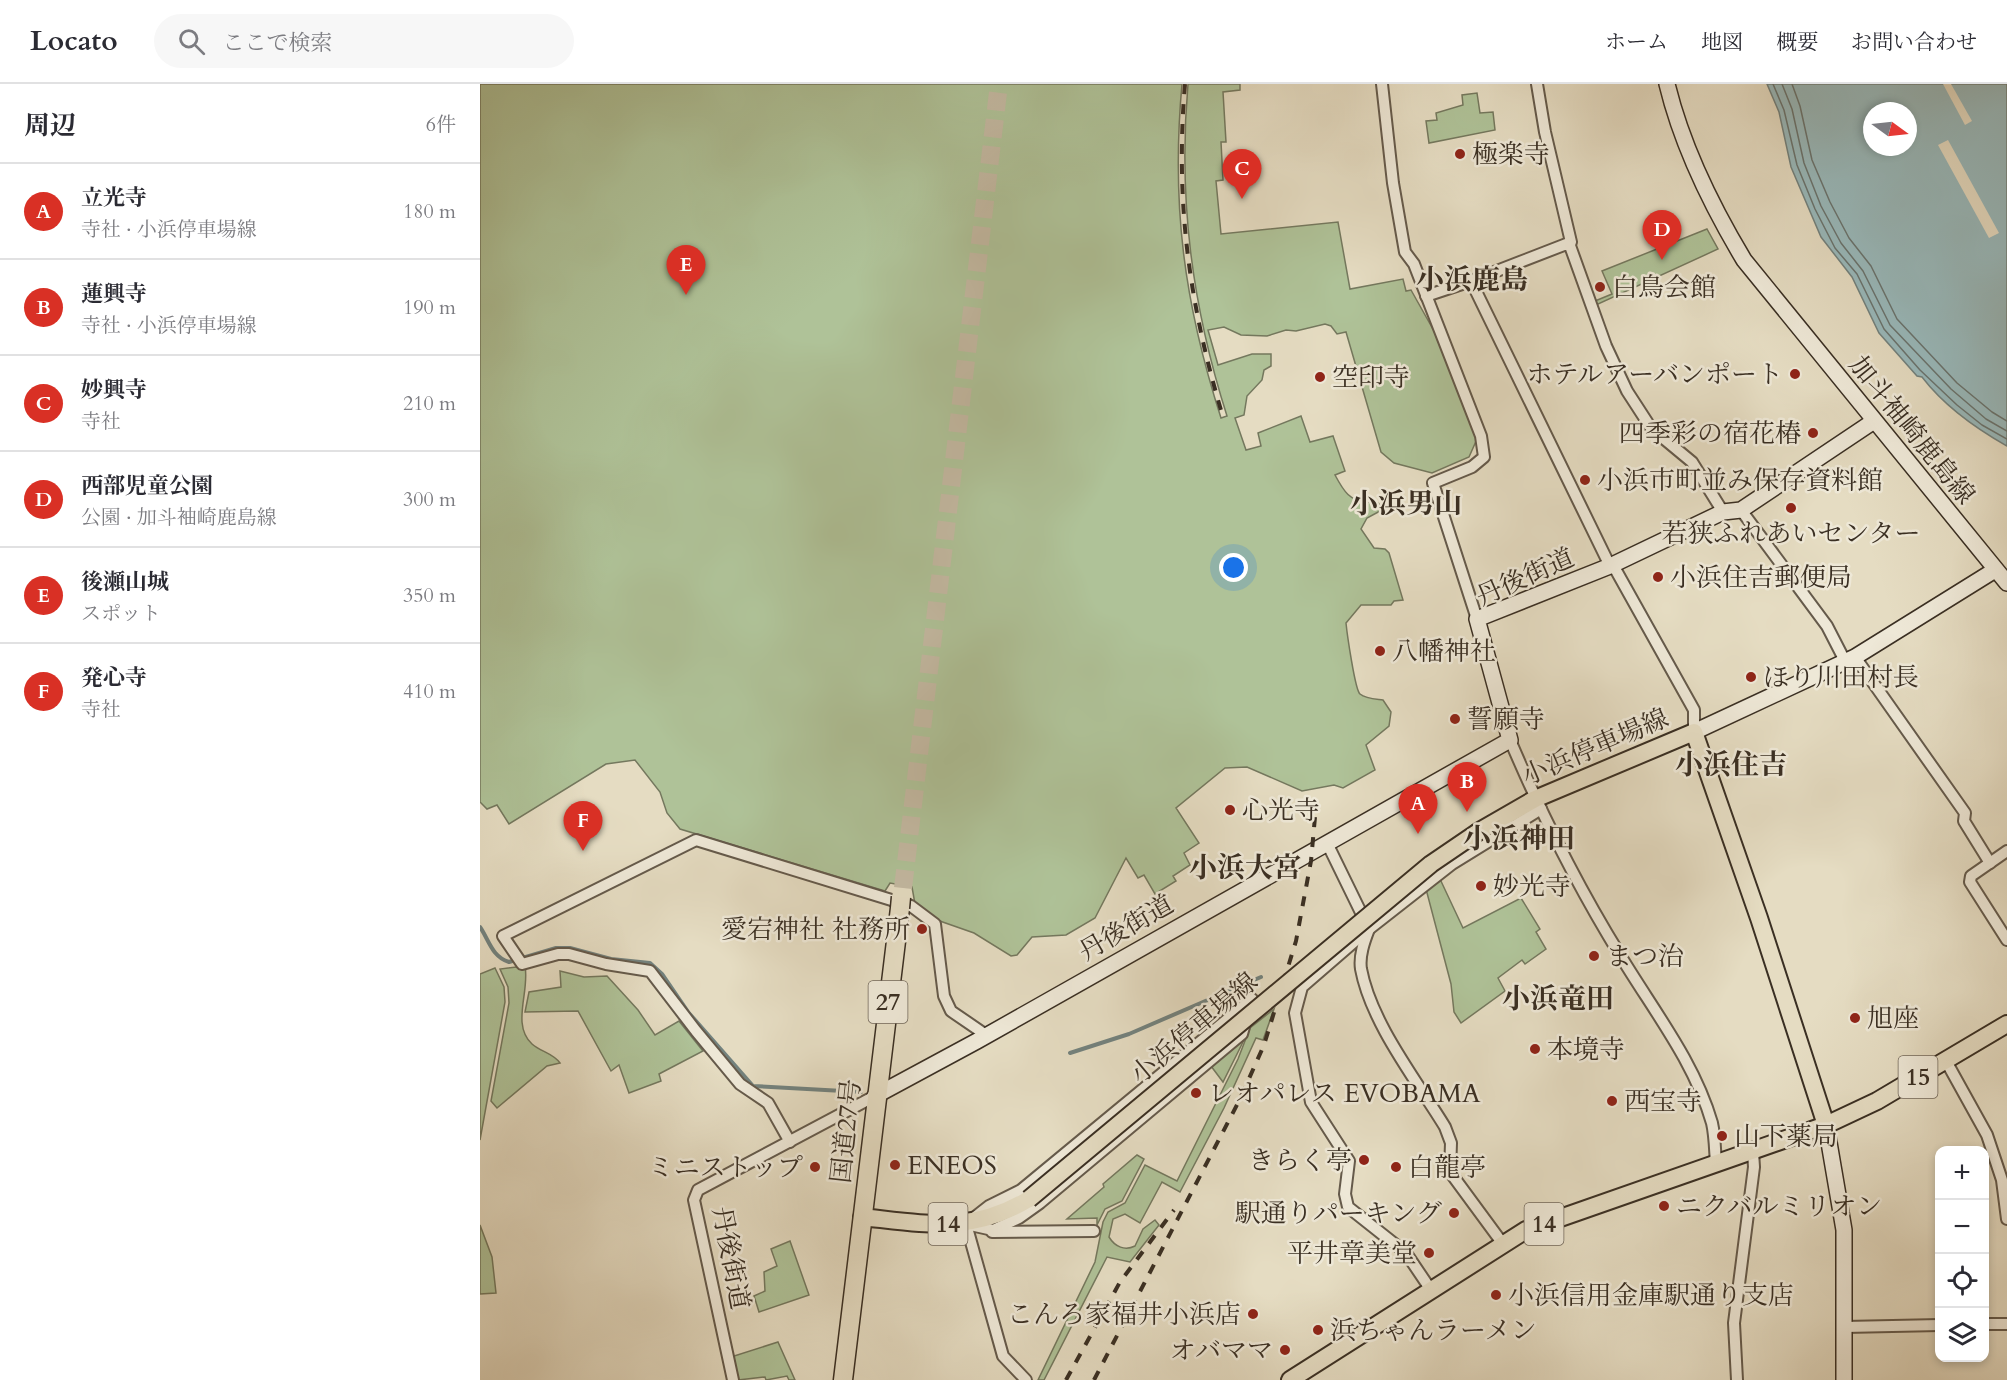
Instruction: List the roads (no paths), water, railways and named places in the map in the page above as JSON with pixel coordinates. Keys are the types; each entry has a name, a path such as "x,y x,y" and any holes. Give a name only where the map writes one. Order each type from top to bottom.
{"highway":[{"name":"国道27号","path":"843,1380 875,1096 901,898"}],"main road":[{"name":"小浜停車場線","path":"862,1217 937,1225 966,1224 1011,1209 1029,1199 1431,864 1478,832 1694,732 1759,918 1826,1125"},
{"name":"15","path":"1826,1125 1877,1101 2007,1024"},
{"name":"14","path":"1290,1380 1526,1230 1826,1125"}],"street":[{"path":"1382,84 1393,183 1405,252 1414,264 1481,436 1484,457 1472,467 1433,483 1477,619"},
{"path":"1537,84 1545,132 1571,242"},
{"name":"加斗袖崎鹿島線","path":"1667,84 1692,159 1718,215 1744,260 2007,584"},
{"path":"1426,296 1569,243 1606,346 1627,391 1651,429 1692,462 1724,512"},
{"name":"丹後街道","path":"733,1380 694,1200 698,1190 986,1035 1510,740 1477,619 1611,566 1471,281"},
{"path":"1874,421 1741,510 1724,512 1611,566 1694,710 1694,732 1850,659 1995,570"},
{"path":"1741,510 1965,813 1964,821 1990,863"},
{"path":"1510,740 1538,804 1619,954 1672,1037 1695,1078 1713,1125 1716,1164"},
{"path":"1431,1290 1406,1253 1348,1207 1345,1194 1349,1161 1311,1102 1294,1013 1302,987 1369,929 1452,864 1538,804"},
{"path":"790,1142 768,1103 740,1084 650,970 606,964 569,954 558,954 522,964 503,936 696,840 885,897 920,911 935,924 944,996 951,1011 986,1035"},
{"path":"1327,843 1369,929 1362,946 1361,967 1376,1011 1446,1127 1452,1150 1450,1172 1503,1244"},
{"path":"2007,851 1971,876 1970,882 2007,940"},
{"path":"1252,999 1242,1034 1040,1203 1019,1218 993,1230 966,1224 989,1206 1008,1198 1030,1183 1252,999"},
{"path":"1946,1061 1987,1135 2002,1180 2007,1219"},
{"path":"1826,1125 1844,1230 1844,1380"},
{"path":"1737,1380 1734,1323 1753,1152"},
{"path":"966,1224 997,1234 1094,1231"},
{"path":"966,1224 1003,1356 1026,1380"},
{"path":"1989,1324 2007,1324 2007,1331"},
{"path":"1845,1327 1935,1325"}],"water":[{"path":"1767,84 2007,84 2007,446 1983,432 1951,407 1922,377 1917,376 1879,333 1852,277 1821,237 1791,167 1779,112"}],"waterway":[{"path":"480,927 495,952 503,960 509,962 556,948 570,948 611,959 650,963 662,974 688,1012 753,1086 861,1092"},
{"path":"1070,1053 1129,1034 1261,977"}],"tunnel":[{"path":"903,888 999,84"}],"railway":[{"path":"1185,84 1182,170 1188,252 1201,334 1223,417"},
{"path":"1094,1380 1239,1101 1264,1045 1296,941 1311,861 1316,806"},
{"path":"1066,1380 1120,1282 1174,1210"}],"place":[{"name":"極楽寺","path":"1460,154"},
{"name":"妙興寺","path":"1242,199"},
{"name":"西部児童公園","path":"1662,260"},
{"name":"白鳥会館","path":"1600,287"},
{"name":"後瀬山城","path":"686,295"},
{"name":"ホテルアーバンポート","path":"1795,374"},
{"name":"空印寺","path":"1320,377"},
{"name":"四季彩の宿花椿","path":"1813,433"},
{"name":"小浜市町並み保存資料館","path":"1585,480"},
{"name":"若狭ふれあいセンター","path":"1791,508"},
{"name":"小浜住吉郵便局","path":"1658,577"},
{"name":"八幡神社","path":"1380,651"},
{"name":"ほり川田村長","path":"1751,677"},
{"name":"誓願寺","path":"1455,719"},
{"name":"心光寺","path":"1230,810"},
{"name":"蓮興寺","path":"1467,812"},
{"name":"立光寺","path":"1418,834"},
{"name":"発心寺","path":"583,851"},
{"name":"妙光寺","path":"1481,886"},
{"name":"愛宕神社 社務所","path":"922,929"},
{"name":"まつ治","path":"1594,956"},
{"name":"旭座","path":"1855,1018"},
{"name":"本境寺","path":"1535,1049"},
{"name":"レオパレス EVOBAMA","path":"1196,1093"},
{"name":"西宝寺","path":"1612,1101"},
{"name":"山下薬局","path":"1722,1136"},
{"name":"きらく亭","path":"1364,1160"},
{"name":"ENEOS","path":"895,1165"},
{"name":"ミニストップ","path":"815,1167"},
{"name":"白龍亭","path":"1396,1167"},
{"name":"ニクバルミリオン","path":"1664,1206"},
{"name":"駅通りパーキング","path":"1454,1213"},
{"name":"平井章美堂","path":"1429,1253"},
{"name":"小浜信用金庫駅通り支店","path":"1496,1295"},
{"name":"こんろ家福井小浜店","path":"1253,1314"},
{"name":"浜ちゃんラーメン","path":"1318,1330"},
{"name":"オバママ","path":"1285,1350"}],"district":[{"name":"小浜鹿島","path":"1472,280"},
{"name":"小浜男山","path":"1406,504"},
{"name":"小浜住吉","path":"1731,765"},
{"name":"小浜神田","path":"1519,839"},
{"name":"小浜大宮","path":"1245,868"},
{"name":"小浜竜田","path":"1558,999"}]}
